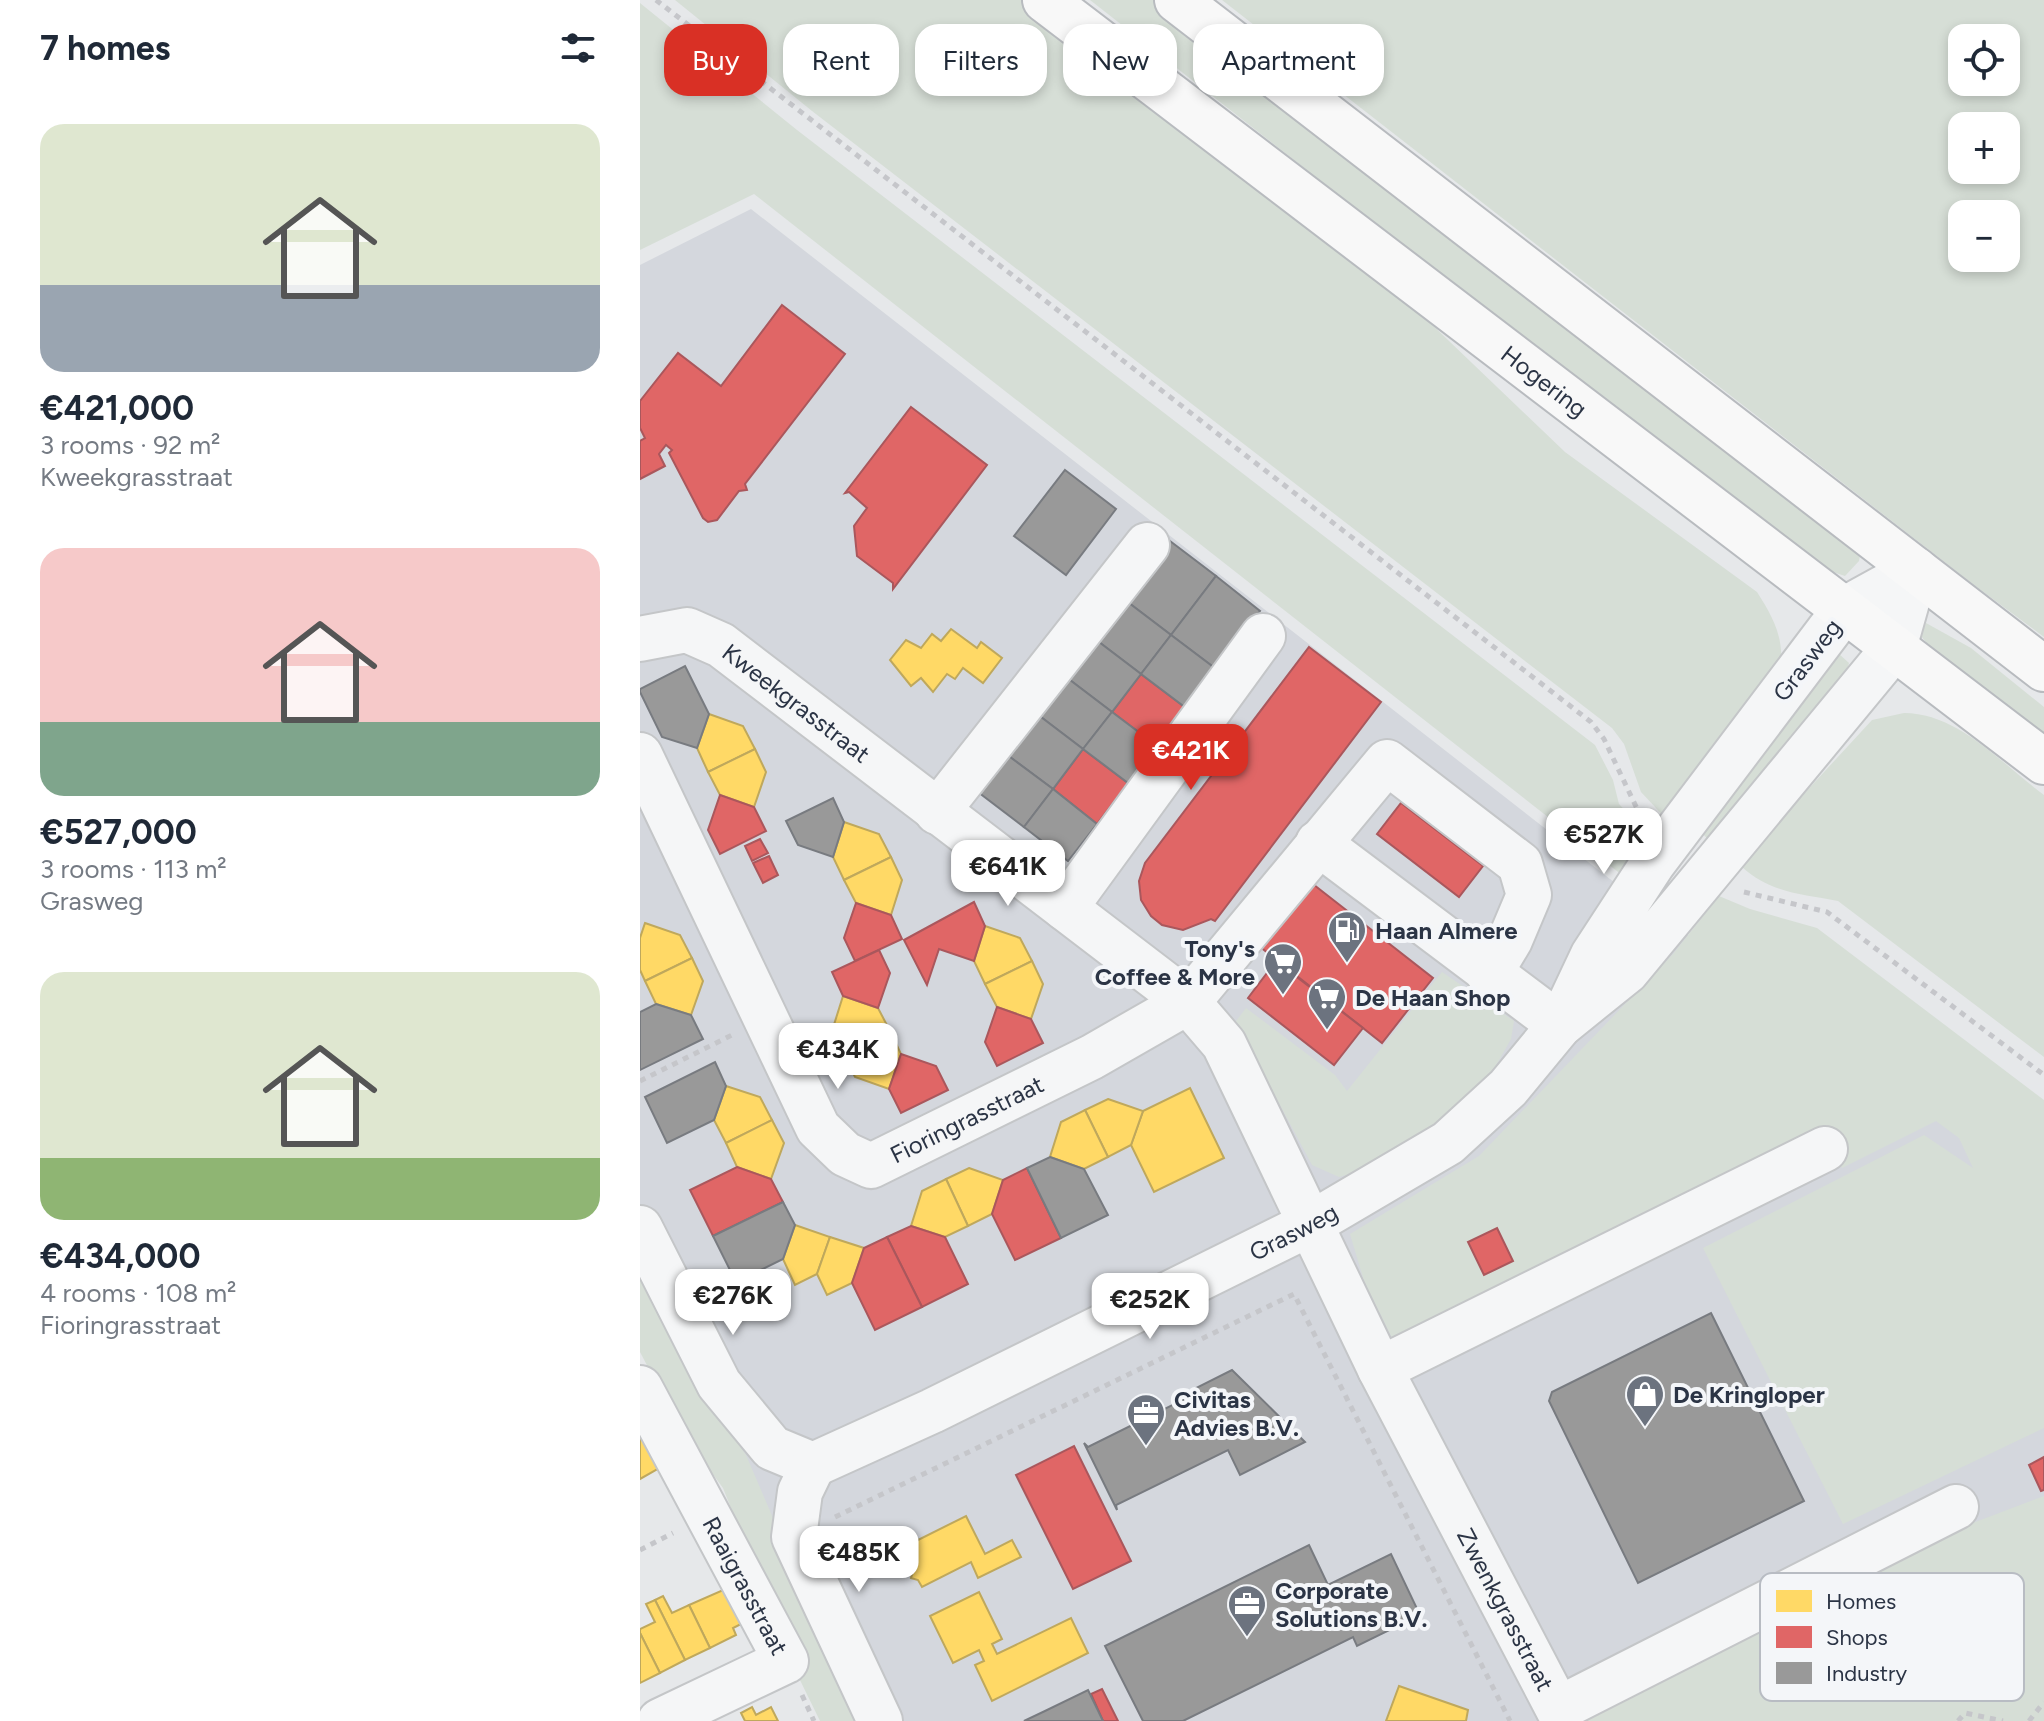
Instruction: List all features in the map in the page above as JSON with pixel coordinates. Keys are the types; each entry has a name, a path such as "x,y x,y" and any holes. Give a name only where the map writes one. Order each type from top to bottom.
{"highway":[{"name":"Hogering","path":"1045,0 2044,762"},
{"path":"1177,0 2044,669"}],"street":[{"path":"937,812 1147,545"},
{"name":"Grasweg","path":"1560,1025 1593,955 1671,839 1845,609 1916,570"},
{"name":"Grasweg","path":"813,1465 944,1405 1312,1223 1448,1143 1508,1088 1560,1025 1627,971 1894,648 1916,570"},
{"name":"Kweekgrasstraat","path":"640,639 687,630 721,645 1188,1002 1224,1044 1312,1223"},
{"path":"1065,908 1263,636"},
{"name":"Fioringrasstraat","path":"640,755 818,1128 845,1154 871,1166 1092,1057 1188,1002"},
{"path":"1188,1002 1387,762 1520,864 1529,895 1510,940 1489,975"},
{"path":"1318,843 1489,975 1560,1025"},
{"path":"1380,1369 1825,1149"},
{"name":"Zwenkgrasstraat","path":"1312,1223 1380,1369 1558,1709 1760,1606"},
{"path":"640,1228 719,1384 772,1448 813,1465 800,1492 794,1537 880,1721"},
{"name":"Raaigrasstraat","path":"641,1387 786,1661 660,1721"},
{"name":"Zwenkgrasstraat","path":"1826,1573 1956,1507"}],"path":[{"path":"656,0 1591,722 1604,739 1639,814 1671,839"},
{"path":"1711,872 1731,887 1788,905 1827,912 2044,1075"},
{"path":"640,1081 766,1018"},
{"path":"794,1537 1294,1294 1510,1721"},
{"path":"2029,1721 2044,1702"},
{"path":"1958,1721 1965,1713 2003,1721"}],"shaded area":[{"path":"675,0 1021,0 1063,33 1063,96 1143,96 1425,318 1565,452 1757,592 1780,640 1780,673 1669,822 1641,792 1624,744 1612,728 793,96 899,96 899,24 783,24 783,88 767,75 767,24 705,24"},
{"path":"1090,0 1155,0 1193,30 1193,81 1177,68 1177,24 1121,24"},
{"path":"1222,0 2044,0 2044,637 1345,96 1384,96 1384,24 1253,24"},
{"path":"640,3 666,24 664,96 755,96 1595,745 1613,780 1619,804 1655,842 1627,879 754,194 640,250"},
{"path":"1212,96 1278,96 1861,549 1859,561 1845,576 1830,571 1493,316"},
{"path":"751,209 1610,879 2015,1169 2044,1220 2044,1533 1967,1573 1760,1573 1760,1680 1681,1721 845,1721 640,1296 640,265"},
{"path":"1926,623 1971,648 2044,707 2044,734 1930,647 1921,636"},
{"path":"1838,653 1849,663 1846,676 1711,843 1703,834 1740,778"},
{"path":"1904,713 1943,721 1961,731 2044,795 2044,1057 1838,901 1775,887 1742,867 1778,822 1872,720"},
{"path":"1719,896 1750,909 1817,928 2044,1100 2044,1428 1843,1524 1703,1248 1924,1135 1973,1168 1959,1138 1936,1121 1842,1168 1824,1130 1395,1344 1364,1281 1350,1234 1479,1156 1673,954"},
{"path":"1442,972 1514,1021 1511,1039 1494,1069 1449,1113 1381,1165 1339,1177 1312,1165 1255,1058 1233,1025 1246,1008 1335,1075 1347,1091"},
{"path":"640,1279 693,1379 746,1455 860,1721 820,1721 799,1678 723,1488 682,1432 640,1352"},
{"path":"2044,1496 2044,1721 1578,1721 1760,1627 1760,1701 2024,1701 2024,1573 1864,1573 1928,1540"}],"building: Homes":[{"path":"951,629 977,648 981,642 1002,658 983,683 963,668 955,679 947,674 933,692 921,678 911,686 890,660 906,640 921,648 932,634 941,641"},
{"path":"709,714 743,726 755,749 708,772 697,748"},
{"path":"755,749 766,772 754,807 720,795 708,772"},
{"path":"844,822 879,834 891,857 844,880 833,857"},
{"path":"891,857 902,880 891,915 856,903 844,880"},
{"path":"645,923 680,935 692,958 645,981 640,970 640,938"},
{"path":"985,926 1020,938 1032,961 985,984 974,961"},
{"path":"692,958 703,981 691,1015 656,1004 645,981"},
{"path":"1032,961 1043,984 1031,1019 997,1007 985,984"},
{"path":"843,996 878,1008 890,1031 843,1054 832,1031"},
{"path":"890,1031 901,1054 889,1089 855,1077 843,1054"},
{"path":"726,1086 760,1097 772,1120 726,1143 714,1120"},
{"path":"1190,1088 1224,1158 1154,1192 1131,1145 1143,1111"},
{"path":"1108,1099 1143,1111 1131,1145 1108,1157 1085,1110"},
{"path":"1085,1110 1108,1157 1084,1169 1050,1157 1061,1122"},
{"path":"772,1120 784,1143 771,1179 737,1167 726,1143"},
{"path":"969,1168 1003,1180 992,1214 968,1226 946,1179"},
{"path":"946,1179 968,1226 945,1237 911,1226 922,1191"},
{"path":"795,1225 830,1237 817,1274 795,1285 783,1259"},
{"path":"830,1237 864,1248 852,1283 827,1295 817,1274"},
{"path":"640,1434 668,1463 640,1479"},
{"path":"966,1516 985,1554 1012,1540 1021,1557 978,1578 971,1562 922,1587 918,1580 911,1578 913,1571 902,1548"},
{"path":"730,1587 747,1621 733,1628 736,1635 710,1648 689,1605"},
{"path":"979,1592 1002,1639 992,1644 997,1654 1071,1618 1088,1653 992,1701 975,1665 984,1661 979,1650 953,1663 930,1616"},
{"path":"663,1596 672,1613 689,1605 710,1648 685,1660 655,1600"},
{"path":"655,1600 685,1660 660,1673 640,1633 640,1629 655,1622 646,1604"},
{"path":"640,1633 660,1673 640,1683"},
{"path":"1399,1686 1468,1710 1466,1721 1386,1721"},
{"path":"752,1707 756,1715 771,1707 778,1721 745,1721 741,1713"}],"building: Shops":[{"path":"782,305 845,354 745,484 747,490 739,491 717,520 708,522 669,453 672,450 666,445 659,454 665,466 640,479 640,441 645,438 640,428 640,401 678,353 721,386"},
{"path":"911,407 987,465 893,589 893,583 857,556 854,526 867,508 849,492 845,493"},
{"path":"1309,647 1381,702 1215,921 1211,919 1183,930 1162,925 1151,916 1141,900 1139,881 1145,863"},
{"path":"1141,674 1186,708 1157,746 1112,712"},
{"path":"1083,749 1128,783 1097,824 1053,789"},
{"path":"720,795 754,807 766,831 720,854 708,830"},
{"path":"1401,803 1483,866 1459,897 1377,834"},
{"path":"760,839 768,853 752,861 745,846"},
{"path":"769,856 778,875 763,883 753,863"},
{"path":"1309,881 1433,978 1382,1043 1259,946"},
{"path":"974,902 985,926 974,961 939,949 927,985 904,940"},
{"path":"856,903 891,915 902,939 855,961 844,938"},
{"path":"879,950 890,973 878,1008 843,996 832,972"},
{"path":"1276,961 1363,1028 1334,1065 1248,998"},
{"path":"997,1007 1031,1019 1043,1043 997,1066 985,1042"},
{"path":"901,1054 936,1066 948,1090 901,1113 889,1089"},
{"path":"737,1167 771,1179 783,1202 713,1236 690,1190"},
{"path":"1027,1168 1061,1238 1015,1260 992,1214 1003,1180"},
{"path":"911,1226 945,1237 968,1284 922,1307 887,1237"},
{"path":"1497,1228 1513,1261 1484,1275 1468,1242"},
{"path":"887,1237 922,1307 875,1330 852,1283 864,1248"},
{"path":"1074,1446 1131,1561 1073,1589 1016,1475"},
{"path":"2044,1457 2044,1490 2041,1491 2029,1465"},
{"path":"1102,1689 1118,1721 1103,1721 1091,1694"}],"building: Industry":[{"path":"1065,470 1116,509 1066,575 1014,536"},
{"path":"1170,541 1216,576 1171,635 1125,600"},
{"path":"1216,576 1260,611 1216,669 1171,635"},
{"path":"1125,600 1171,635 1141,674 1095,639"},
{"path":"1171,635 1216,669 1186,708 1141,674"},
{"path":"1095,639 1141,674 1112,712 1066,677"},
{"path":"685,666 709,714 697,748 662,737 640,692 640,689"},
{"path":"1066,677 1112,712 1083,749 1037,714"},
{"path":"1112,712 1157,746 1128,783 1083,749"},
{"path":"1037,714 1083,749 1053,789 1006,754"},
{"path":"1006,754 1053,789 1024,827 978,792"},
{"path":"1053,789 1097,824 1068,861 1024,827"},
{"path":"833,798 844,822 833,857 798,845 786,821"},
{"path":"656,1004 691,1015 703,1039 640,1070 640,1012"},
{"path":"715,1062 726,1086 714,1120 667,1143 645,1097"},
{"path":"1050,1157 1084,1169 1108,1215 1061,1238 1027,1168"},
{"path":"783,1202 795,1225 783,1259 736,1282 713,1236"},
{"path":"1711,1313 1804,1501 1638,1583 1549,1401 1552,1392"},
{"path":"1232,1370 1305,1442 1240,1475 1228,1450 1116,1505 1117,1510 1084,1443 1088,1447 1199,1392 1196,1388"},
{"path":"1309,1545 1328,1585 1391,1554 1420,1615 1357,1646 1353,1637 1183,1721 1143,1721 1105,1646"},
{"path":"1088,1690 1103,1721 1024,1721 1045,1711"}],"place":[{"name":"Haan Almere","path":"1347,964"},
{"name":"Tony's Coffee & More","path":"1283,996"},
{"name":"De Haan Shop","path":"1327,1031"},
{"name":"De Kringloper","path":"1645,1428"},
{"name":"Civitas Advies B.V.","path":"1146,1447"},
{"name":"Corporate Solutions B.V.","path":"1247,1638"}]}
